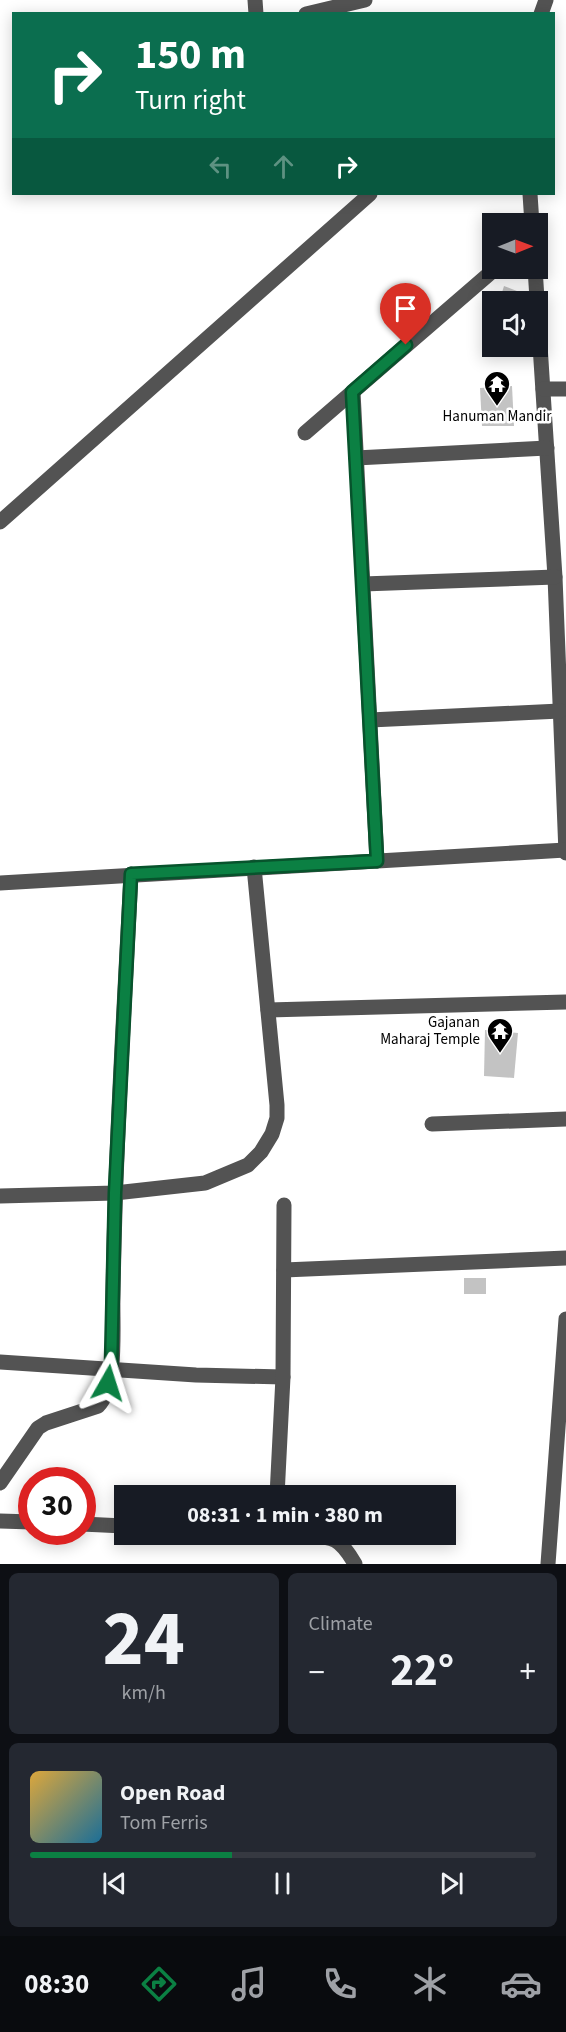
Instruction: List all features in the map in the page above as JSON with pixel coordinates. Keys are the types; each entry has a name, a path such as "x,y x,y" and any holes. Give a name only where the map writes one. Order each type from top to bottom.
{"street":[{"path":"314,12 365,0"},
{"path":"0,522 369,195"},
{"path":"530,195 531,213"},
{"path":"305,433 483,279"},
{"path":"0,883 566,851 555,577 536,279"},
{"path":"543,389 566,389"},
{"path":"352,392 377,861"},
{"path":"356,458 547,448"},
{"path":"363,584 555,577"},
{"path":"370,720 560,711"},
{"path":"0,1196 115,1193 205,1183 248,1165 261,1152 272,1134 277,1118 254,867"},
{"path":"0,1483 38,1428 46,1423 98,1406 103,1401 111,1370 115,1193 131,874"},
{"path":"268,1010 566,1002"},
{"path":"432,1124 566,1119"},
{"path":"278,1485 283,1377 284,1204"},
{"path":"284,1270 566,1258"},
{"path":"548,1564 566,1319"},
{"path":"0,1362 111,1370 283,1377"},
{"path":"0,1521 18,1522"},
{"path":"96,1525 114,1526"},
{"path":"343,1545 354,1564"}],"building":[{"path":"504,286 517,291 502,291"},
{"name":"Hanuman Mandir","path":"512,386 514,426 482,426 480,388"},
{"name":"Gajanan Maharaj Temple","path":"485,1030 518,1033 514,1078 484,1076"},
{"path":"464,1278 486,1278 486,1294 464,1294"}],"place":[{"name":"Hanuman Mandir","path":"497,407"},
{"name":"Gajanan Maharaj Temple","path":"500,1054"}],"route":[{"path":"108,1383 111,1370 115,1193 131,874 377,861 352,392 406,345"}]}
